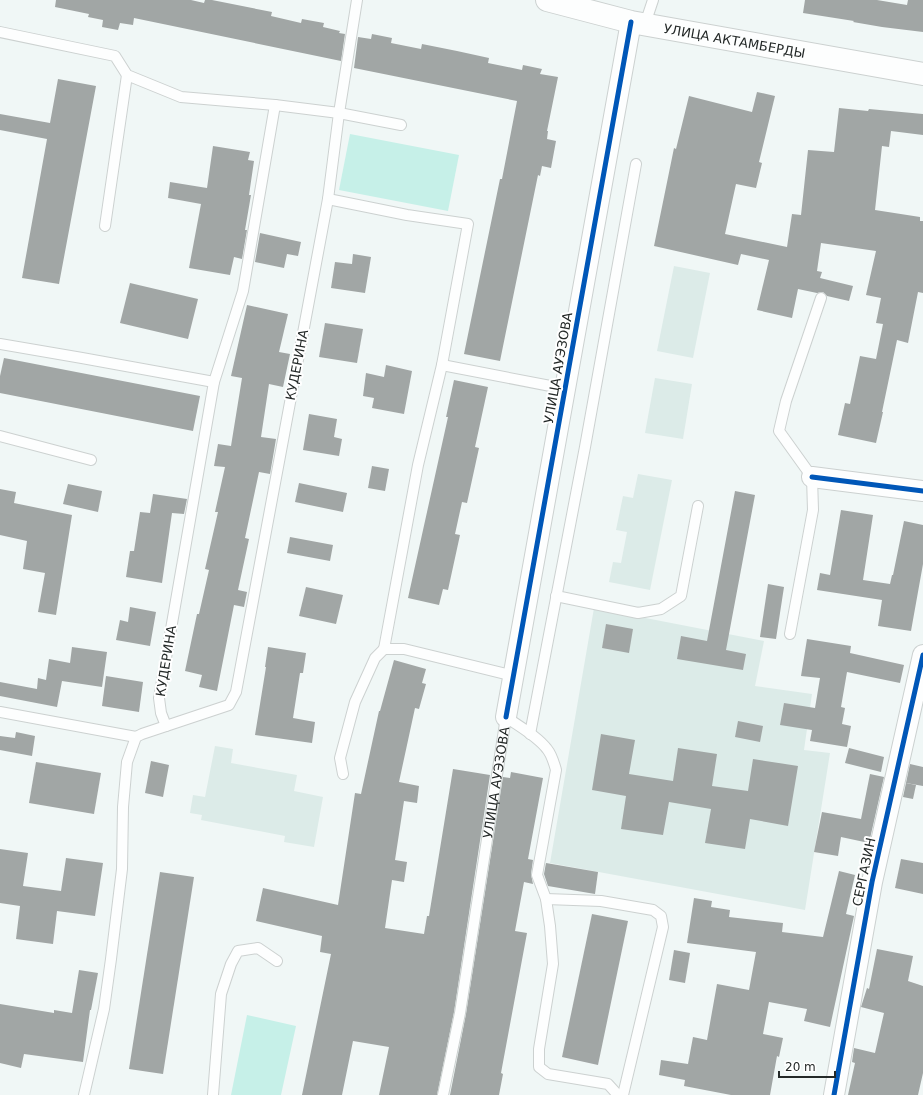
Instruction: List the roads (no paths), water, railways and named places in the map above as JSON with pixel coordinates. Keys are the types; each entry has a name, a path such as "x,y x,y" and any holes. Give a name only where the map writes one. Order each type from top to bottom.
{"main road":[{"name":"УЛИЦА АКТАМБЕРДЫ","path":"547,0 638,23 923,74"}],"street":[{"name":"УЛИЦА АУЭЗОВА","path":"506,717 566,389 638,23"},
{"path":"812,477 923,492"},
{"name":"СЕРГАЗИН","path":"834,1095 872,882 923,655"}],"lane":[{"name":"КУДЕРИНА","path":"275,105 243,291 214,382 159,698 161,713 166,726 229,705 236,692 328,199 339,113 357,0"},
{"path":"638,23 653,0"},
{"path":"0,32 115,56 127,75 181,97 275,105 339,113 401,125"},
{"path":"105,226 127,75"},
{"path":"530,734 636,164"},
{"path":"328,199 407,215 468,224 442,365 418,465 384,649 375,658 355,702 340,758 343,774"},
{"path":"790,634 813,510 812,477 779,431 786,400 820,298"},
{"path":"0,344 214,382"},
{"path":"442,365 566,389"},
{"path":"0,436 91,460"},
{"path":"556,596 638,613 661,609 682,596 698,506"},
{"path":"384,649 404,649 514,676"},
{"path":"0,712 136,737 166,726"},
{"path":"506,717 530,734 547,749 552,757 556,770 537,875 546,899 553,964 538,1049 540,1067 548,1074 608,1084 618,1095"},
{"name":"УЛИЦА АУЭЗОВА","path":"444,1095 461,1006 506,717"},
{"path":"84,1095 104,1009 122,869 123,807 127,762 136,737"},
{"path":"546,899 601,901 653,910 661,916 663,927 623,1095"},
{"path":"213,1095 221,994 231,964 238,951 258,948 276,961"}]}
